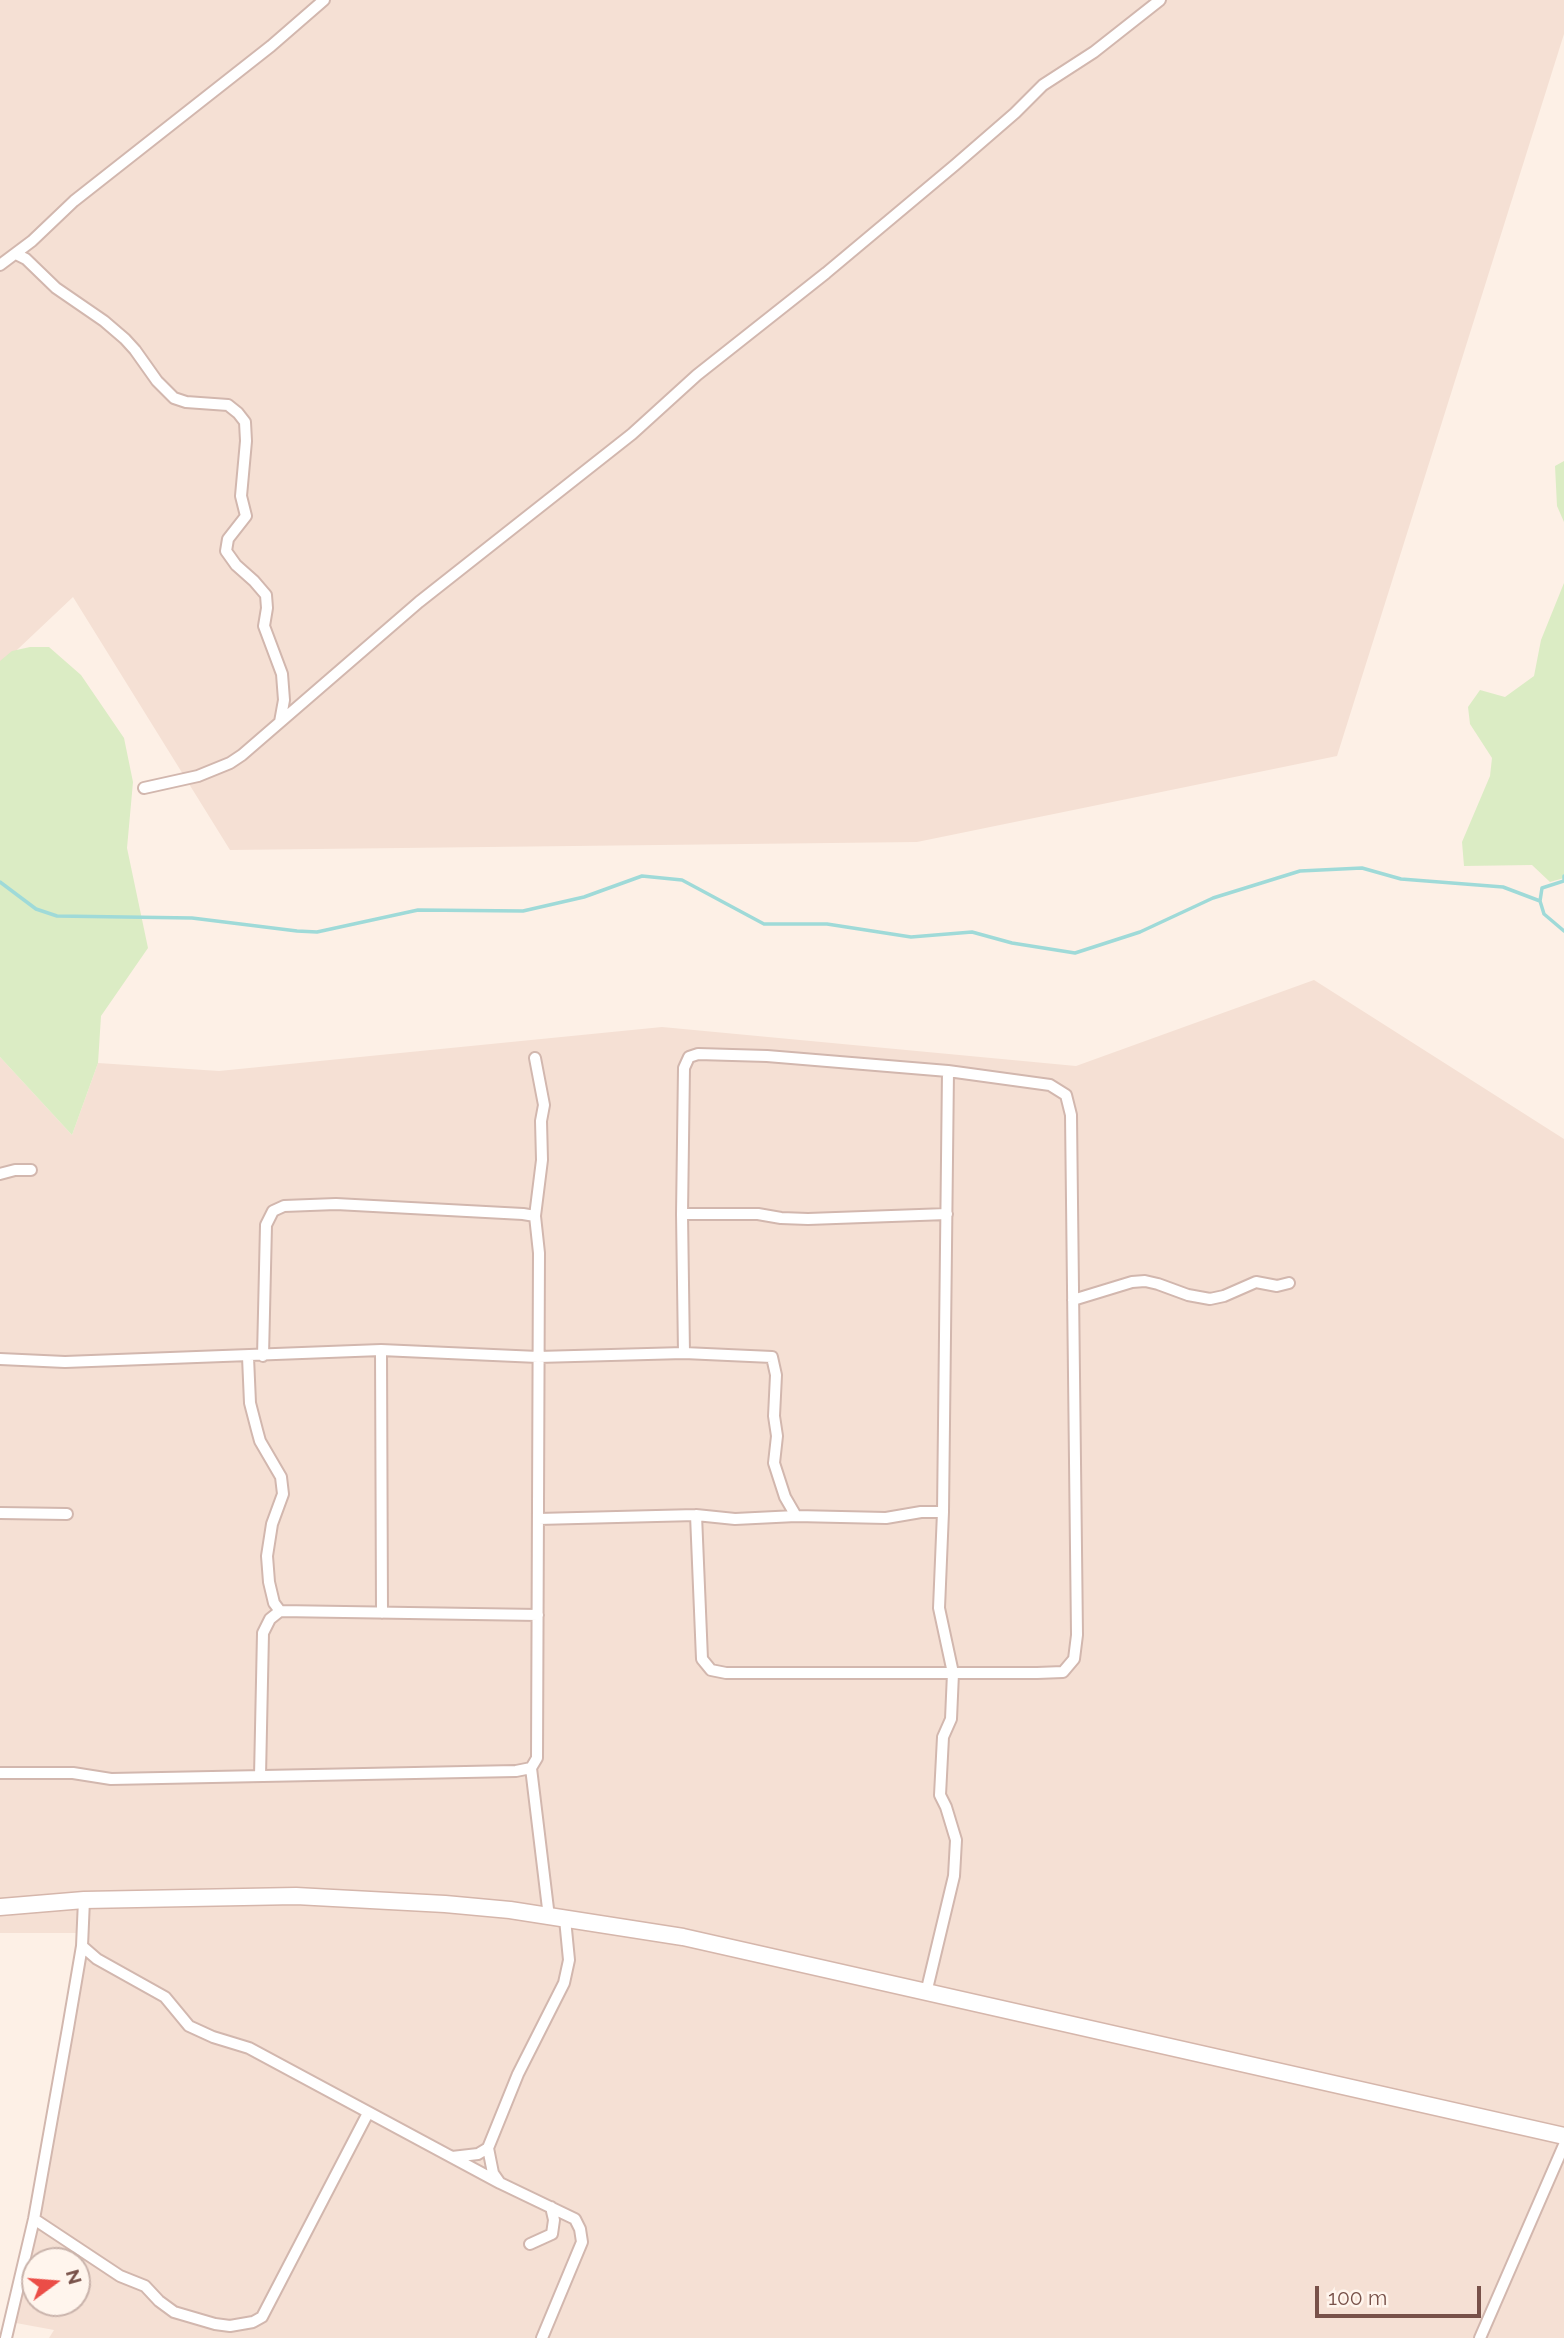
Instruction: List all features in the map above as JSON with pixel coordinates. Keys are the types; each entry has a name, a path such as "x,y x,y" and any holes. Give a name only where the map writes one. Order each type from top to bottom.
{"main road":[{"path":"0,1907 85,1900 296,1896 445,1904 557,1918 683,1937 1564,2136"}],"street":[{"path":"0,264 16,254 74,201 271,46 324,0"},
{"path":"144,788 198,776 230,763 429,594 632,434 697,375 826,273 973,150 1043,85 1094,52 1160,0"},
{"path":"16,254 26,259 56,288 125,339 157,381 174,398 228,405 245,422 242,496 246,516 228,539 226,551 266,595 264,626 282,674 284,700 280,722"},
{"path":"684,1353 684,1068 689,1057 698,1054 767,1056 948,1071 1050,1085 1066,1095 1071,1115 1076,1621 1074,1659 1063,1672 711,1671 702,1659 696,1515"},
{"path":"500,2183 493,2173 488,2148 519,2074 564,1983 569,1959 557,1918 530,1768 537,1758 539,1253 535,1216 542,1160 541,1121 544,1105 535,1058"},
{"path":"926,1993 954,1876 956,1840 940,1795 943,1737 951,1719 953,1673 939,1608 943,1512 948,1071"},
{"path":"0,1174 31,1170"},
{"path":"263,1356 266,1225 273,1211 284,1206 336,1204 535,1216"},
{"path":"682,1213 758,1214 808,1219 947,1214"},
{"path":"1073,1300 1132,1282 1145,1281 1210,1299 1256,1282 1277,1286 1289,1283"},
{"path":"0,1359 65,1362 381,1350 538,1357 684,1353 772,1357 776,1375 774,1416 778,1436 774,1463 785,1497 796,1516"},
{"path":"381,1350 382,1614"},
{"path":"248,1357 250,1403 260,1441 281,1477 283,1494 272,1524 267,1556 274,1603 280,1611"},
{"path":"538,1519 696,1515 735,1519 796,1516 886,1518 921,1512 943,1512"},
{"path":"0,1513 67,1514"},
{"path":"260,1776 263,1633 270,1619 280,1611 538,1615"},
{"path":"0,1773 73,1773 111,1779 530,1768"},
{"path":"6,2338 34,2219 82,1946 85,1900"},
{"path":"82,1946 97,1959 165,1997 190,2026 213,2037 249,2048 500,2183 575,2219 582,2242 542,2338"},
{"path":"34,2219 120,2276 145,2286 174,2312 230,2326 253,2322 262,2317 368,2113"},
{"path":"1480,2338 1564,2145"},
{"path":"452,2157 478,2154 488,2148"},
{"path":"530,2244 552,2234 554,2220 551,2207"}],"shaded area":[{"path":"0,0 1564,0 1564,34 1337,756 917,842 230,850 73,597 0,666"},
{"path":"1314,980 1564,1139 1564,2338 49,2338 54,2330 16,2323 21,2292 21,2317 91,2317 91,2247 28,2247 78,1933 0,1933 0,1057 72,1135 98,1063 219,1071 662,1027 1076,1066"}],"green space":[{"path":"1564,461 1564,522 1557,506 1555,466"},
{"path":"1564,583 1564,878 1550,882 1532,865 1464,866 1462,842 1490,776 1492,758 1470,724 1468,707 1480,690 1505,697 1534,676 1541,640"},
{"path":"49,647 81,675 124,738 133,782 127,848 148,948 101,1016 98,1063 72,1135 0,1057 0,661 12,651"}],"waterway":[{"path":"0,882 36,909 57,916 192,918 317,932 418,910 523,911 584,897 642,876 682,880 764,924 827,924 911,937 972,932 1012,943 1075,953 1140,932 1213,898 1300,871 1362,868 1401,879 1503,887 1540,901"},
{"path":"1564,876 1564,881 1542,888 1540,901 1544,914 1564,931"}]}
